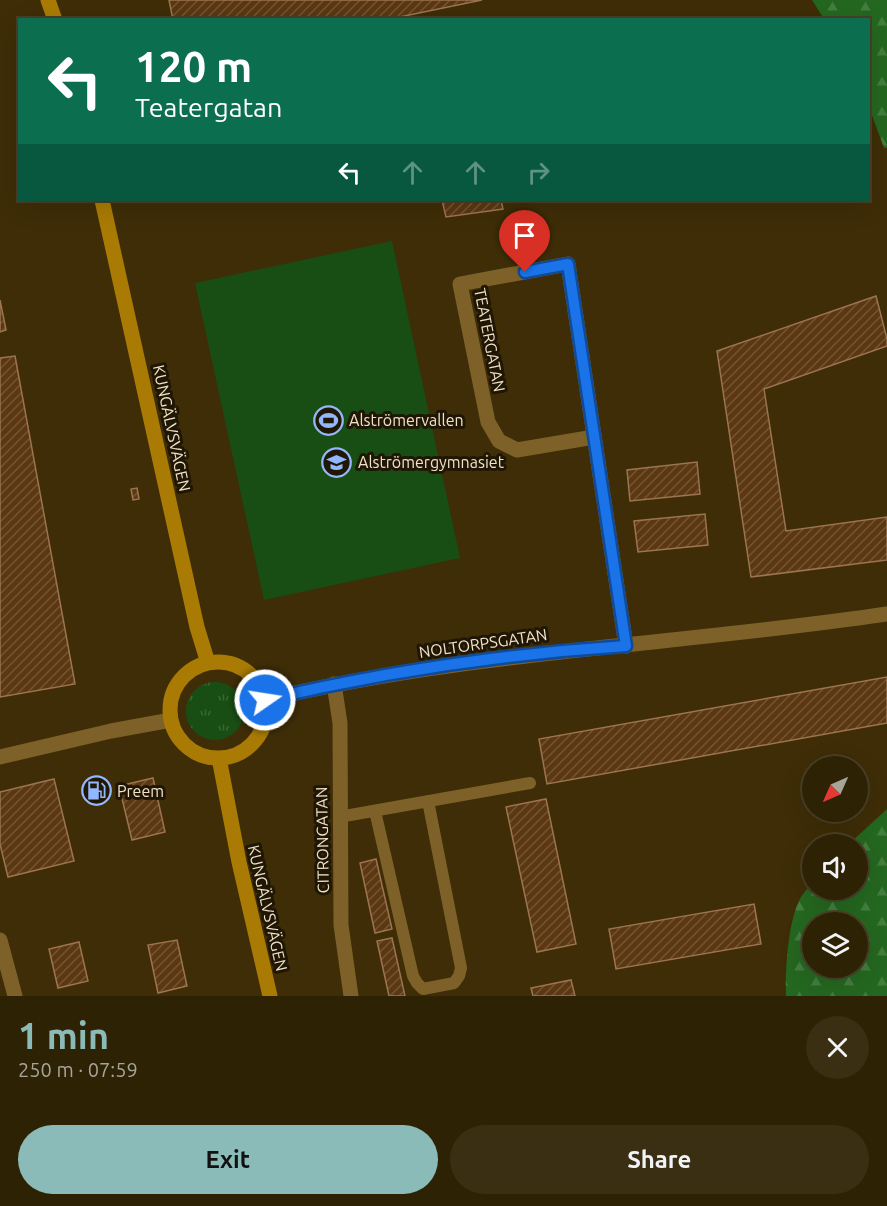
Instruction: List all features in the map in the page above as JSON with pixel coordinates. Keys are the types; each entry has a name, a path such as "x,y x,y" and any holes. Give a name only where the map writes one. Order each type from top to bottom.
{"main road":[{"path":"48,0 54,18"},
{"name":"KUNGÄLVSVÄGEN","path":"102,201 197,627 208,663"},
{"path":"208,663 230,663 244,670 255,680 265,700 265,721 255,740 239,753 219,758 198,753 185,745 176,734 171,720 171,700 179,681 195,668 208,663"},
{"name":"KUNGÄLVSVÄGEN","path":"219,758 239,862 270,996"}],"street":[{"name":"TEATERGATAN","path":"594,437 517,450 500,441 488,422 460,284 568,264 626,646"},
{"name":"NOLTORPSGATAN","path":"265,700 334,684 420,669 550,651 626,646 845,621 887,614"},
{"name":"CITRONGATAN","path":"334,684 340,723 341,925 351,996"},
{"path":"0,757 111,731 171,720"},
{"path":"0,940 15,996"}],"lane":[{"path":"339,817 530,783"},
{"path":"375,811 414,976 423,989 454,983 461,968 428,801"}],"green space":[{"path":"812,0 887,0 887,148 884,148 870,110 870,18 823,18"},
{"name":"Alströmervallen","path":"392,241 460,558 264,600 195,283"},
{"path":"209,682 221,682 236,690 244,705 244,717 236,732 221,740 209,740 194,732 186,717 186,705 194,690"},
{"path":"887,809 887,996 786,996 790,931 802,895 802,900 868,900 868,834 860,834"}],"building":[{"path":"169,0 482,0 395,18 173,18"},
{"path":"442,201 501,201 503,209 446,217"},
{"path":"876,296 887,346 764,389 786,531 887,517 887,560 751,577 717,351"},
{"path":"0,300 6,330 0,332"},
{"path":"15,356 75,684 0,697 0,358"},
{"path":"697,462 700,494 630,501 627,470"},
{"path":"137,488 139,499 133,500 131,489"},
{"path":"705,514 708,545 638,552 634,521"},
{"path":"887,677 887,723 547,784 539,739"},
{"path":"153,778 165,832 132,840 119,786"},
{"path":"54,779 74,861 8,877 0,844 0,792"},
{"path":"546,799 576,944 537,952 506,807"},
{"path":"376,859 392,929 375,933 360,863"},
{"path":"754,904 761,944 616,969 609,929"},
{"path":"392,938 405,996 389,996 377,941"},
{"path":"177,940 187,986 158,993 148,945"},
{"path":"79,942 88,981 58,988 49,949"},
{"path":"571,980 575,996 533,996 531,988"}],"place":[{"name":"Alströmervallen","path":"328,420"},
{"name":"Alströmergymnasiet","path":"337,462"},
{"name":"Preem","path":"96,791"}],"route":[{"path":"265,700 334,684 420,669 550,651 626,646 568,264 525,272"}]}
